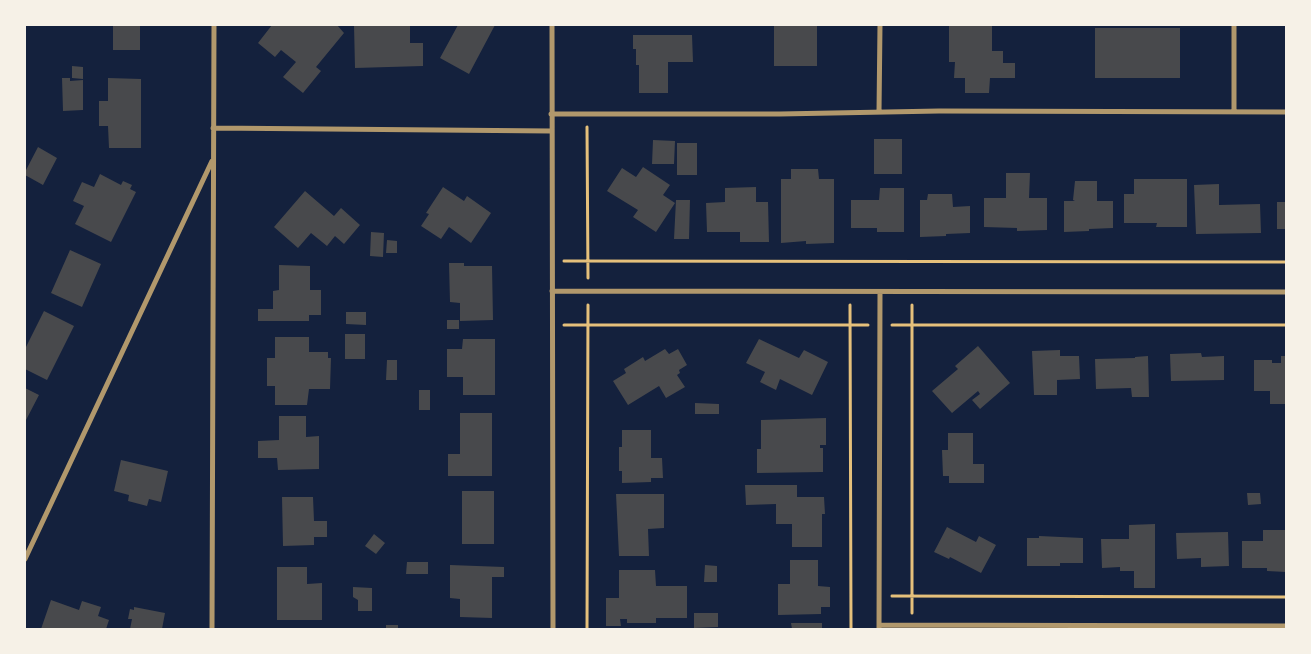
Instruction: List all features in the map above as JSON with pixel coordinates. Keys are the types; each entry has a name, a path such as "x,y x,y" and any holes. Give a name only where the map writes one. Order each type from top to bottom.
{"street":[{"path":"212,629 214,25"},
{"path":"552,25 553,629"},
{"path":"880,25 880,112"},
{"path":"1234,25 1234,111"},
{"path":"552,114 1286,112"},
{"path":"213,128 551,131"},
{"path":"25,559 213,158"},
{"path":"552,291 1286,292"},
{"path":"880,292 879,627 912,625 1286,626"}],"path":[{"path":"587,115 587,629"},
{"path":"552,262 1286,262"},
{"path":"850,291 850,629"},
{"path":"912,292 912,625"},
{"path":"552,325 1286,325"},
{"path":"880,596 1286,597"}],"building":[{"path":"113,25 140,25 140,50 113,50"},
{"path":"272,25 337,25 344,33 316,67 321,71 303,93 283,77 296,62 281,50 275,57 258,43"},
{"path":"354,25 410,25 410,43 423,43 423,66 355,68"},
{"path":"458,25 495,25 469,74 440,58"},
{"path":"774,25 817,25 817,66 774,66"},
{"path":"949,25 992,25 992,51 1003,51 1003,63 1015,63 1015,78 990,78 989,93 965,93 965,78 954,78 955,62 949,62"},
{"path":"1095,28 1180,28 1180,78 1095,78"},
{"path":"633,35 692,35 693,62 668,62 668,93 639,93 639,65 636,65 636,49 633,49"},
{"path":"72,66 83,67 83,79 72,78"},
{"path":"62,78 70,78 70,81 83,80 83,110 63,111"},
{"path":"108,78 141,79 141,148 109,148 108,126 99,126 99,101 108,101"},
{"path":"874,139 902,139 902,174 874,174"},
{"path":"653,140 675,141 674,164 652,164"},
{"path":"677,143 697,143 697,175 677,175"},
{"path":"38,147 57,158 43,185 25,175"},
{"path":"643,167 670,185 663,195 675,203 656,232 633,217 638,210 607,191 622,168 636,177"},
{"path":"791,169 818,169 819,179 834,179 834,243 806,244 806,241 781,243 781,179 791,179"},
{"path":"1006,173 1030,173 1029,198 1047,198 1047,230 1017,231 1017,228 984,227 984,198 1006,198"},
{"path":"100,174 121,185 123,181 132,185 130,189 136,192 111,242 75,224 84,206 73,201 82,182 94,187"},
{"path":"1134,179 1187,179 1187,227 1156,227 1157,223 1124,223 1124,194 1134,194"},
{"path":"1075,181 1097,181 1097,201 1113,201 1113,228 1064,232 1064,201 1075,201 1073,200"},
{"path":"1219,184 1219,205 1260,204 1261,233 1196,234 1194,185"},
{"path":"443,187 464,201 467,196 491,213 471,243 449,227 441,239 421,226 429,214 426,213"},
{"path":"756,187 756,202 768,202 769,242 740,242 740,232 707,232 706,203 725,202 725,188"},
{"path":"880,188 904,188 904,232 877,232 877,228 851,228 851,200 879,200"},
{"path":"305,191 334,216 341,208 360,225 344,244 335,236 327,246 311,233 298,248 274,227"},
{"path":"928,194 952,194 953,207 970,206 970,233 920,237 920,200 927,200"},
{"path":"676,200 690,200 689,239 674,239"},
{"path":"1277,202 1286,202 1286,229 1277,229"},
{"path":"371,232 384,233 383,257 370,256"},
{"path":"387,240 397,241 397,253 386,253"},
{"path":"70,250 101,264 82,307 51,293"},
{"path":"449,263 464,263 464,266 492,266 493,320 460,321 460,303 450,302"},
{"path":"279,265 310,266 310,290 321,290 321,315 309,315 309,321 258,321 258,309 273,309 273,291 279,290"},
{"path":"44,311 74,326 47,380 25,369 25,349"},
{"path":"346,312 366,312 366,325 346,324"},
{"path":"447,320 459,320 459,329 447,329"},
{"path":"345,334 365,334 365,359 345,359"},
{"path":"275,337 309,337 309,352 328,352 328,358 331,358 330,389 309,389 307,405 275,405 275,386 267,386 267,358 275,358"},
{"path":"463,339 495,339 495,395 463,395 463,377 447,377 447,349 462,349"},
{"path":"759,339 799,358 804,350 828,362 812,395 780,379 776,390 760,382 765,372 746,363"},
{"path":"978,346 1010,383 980,409 972,400 980,394 978,391 952,413 932,391 958,369 955,366"},
{"path":"665,349 669,354 678,349 687,365 679,370 680,373 677,375 685,387 666,398 659,386 628,405 613,381 626,373 624,369 643,357 645,361"},
{"path":"1060,350 1060,356 1079,356 1080,379 1057,380 1057,395 1034,395 1032,351"},
{"path":"1201,353 1202,357 1224,356 1224,380 1171,381 1170,354"},
{"path":"1148,356 1149,397 1132,397 1131,388 1096,389 1095,359"},
{"path":"1281,356 1286,356 1286,404 1270,404 1270,391 1254,391 1254,360 1272,360 1272,363 1281,363"},
{"path":"387,360 397,360 397,380 386,380"},
{"path":"25,388 39,395 25,422"},
{"path":"419,390 430,390 430,410 419,410"},
{"path":"695,403 719,404 719,414 695,414"},
{"path":"460,413 492,413 492,476 448,476 448,454 460,454"},
{"path":"279,416 306,416 306,437 319,436 319,469 278,470 277,458 258,458 258,441 279,440"},
{"path":"826,418 826,445 820,445 820,448 823,448 823,472 757,473 757,449 761,449 761,420"},
{"path":"622,430 651,430 651,458 662,458 663,478 651,478 651,482 622,483 622,471 619,471 619,447 622,447"},
{"path":"948,433 973,433 973,464 984,464 984,483 949,483 949,476 943,476 942,450 948,450"},
{"path":"121,460 168,471 161,502 149,499 147,506 128,501 129,495 114,491"},
{"path":"745,485 797,485 797,497 824,497 825,514 822,514 822,547 792,547 792,524 776,524 776,504 746,505"},
{"path":"462,491 494,491 494,544 462,544"},
{"path":"1247,493 1260,493 1261,504 1248,505"},
{"path":"616,494 664,494 664,528 648,529 649,556 619,556"},
{"path":"282,497 313,497 314,521 327,521 327,537 314,537 314,545 283,546"},
{"path":"1155,524 1155,588 1134,588 1134,571 1120,571 1120,567 1102,568 1101,539 1129,539 1129,525"},
{"path":"947,527 976,542 979,536 996,545 981,573 950,557 949,559 934,552"},
{"path":"1263,530 1286,530 1286,572 1267,571 1267,568 1242,568 1242,541 1263,541"},
{"path":"1228,532 1229,566 1201,567 1201,558 1177,559 1176,533"},
{"path":"374,534 385,543 376,554 365,546"},
{"path":"1039,536 1083,538 1083,563 1060,563 1060,566 1027,566 1027,538 1039,538"},
{"path":"790,560 818,560 818,586 830,587 830,607 821,607 821,614 778,615 778,584 790,584"},
{"path":"407,562 428,562 428,574 406,574"},
{"path":"450,565 504,567 504,577 492,577 492,618 460,617 460,599 450,598"},
{"path":"705,565 717,566 717,582 704,582"},
{"path":"277,567 307,567 307,584 322,583 322,620 277,620"},
{"path":"619,570 655,570 656,586 687,586 687,618 656,618 656,623 627,623 627,619 620,619 621,626 606,626 606,598 619,598"},
{"path":"353,587 372,588 372,611 358,611 358,600 353,597"},
{"path":"51,600 79,610 82,601 101,607 98,616 109,620 106,629 41,629"},
{"path":"134,607 165,613 162,629 130,629 132,619 128,619 130,609 134,610"},
{"path":"694,613 718,613 718,627 694,628"},
{"path":"791,623 822,623 822,629 792,629"},
{"path":"386,625 398,625 398,629 386,629"}]}
